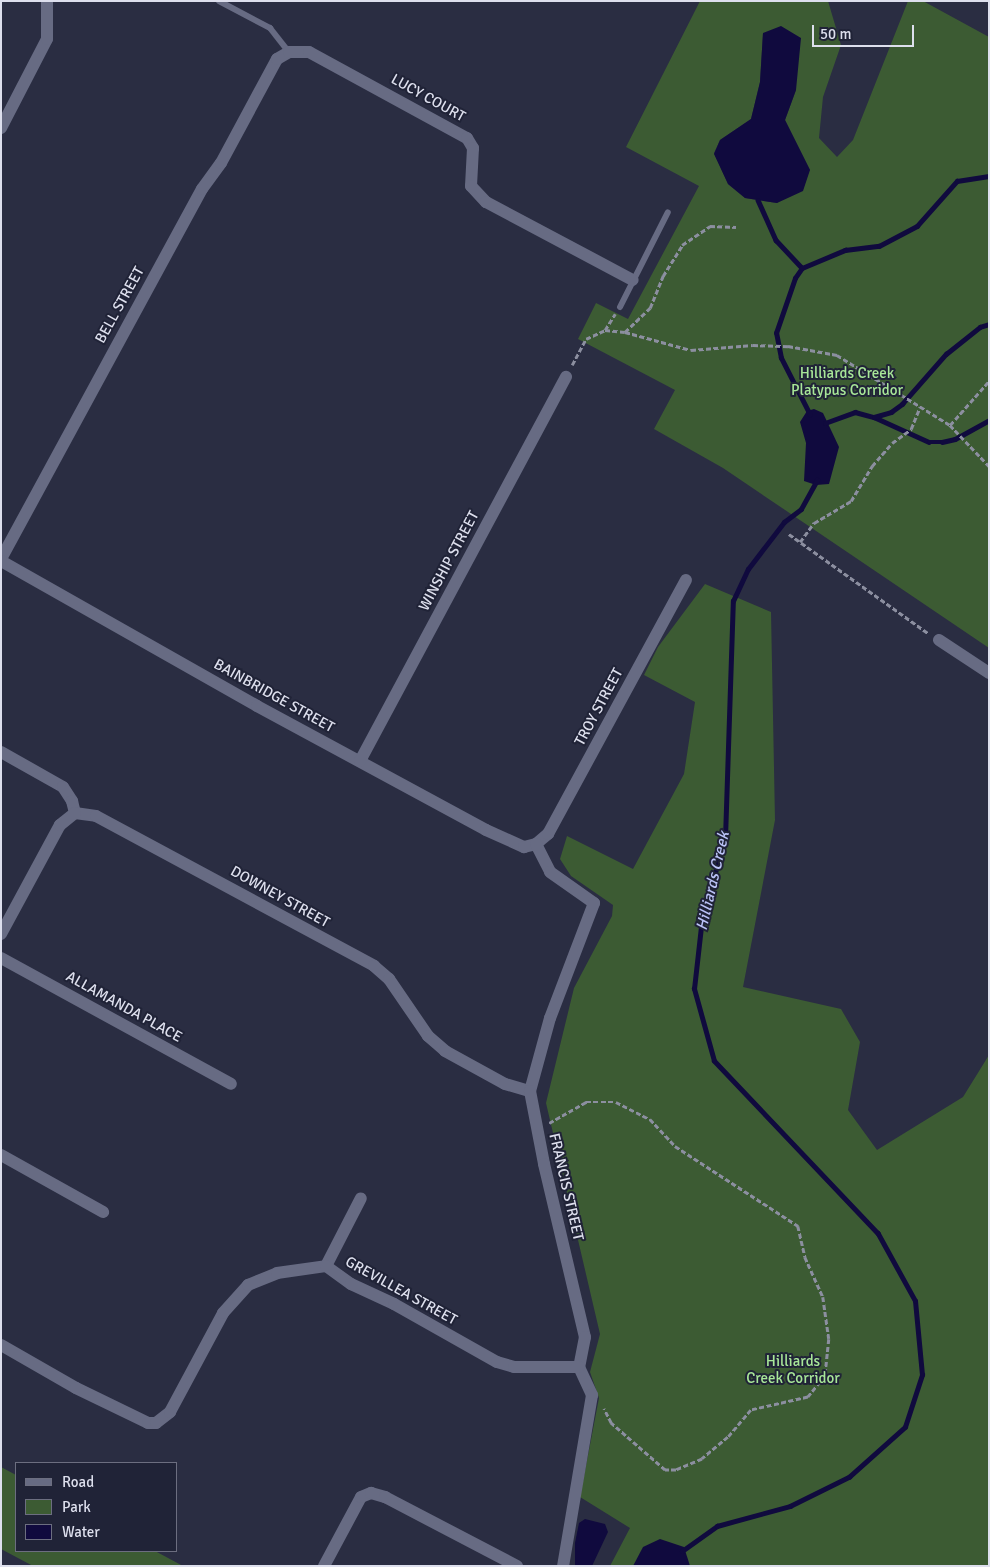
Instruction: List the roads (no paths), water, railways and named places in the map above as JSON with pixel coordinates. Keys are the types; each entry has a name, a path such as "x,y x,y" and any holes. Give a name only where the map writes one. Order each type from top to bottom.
{"street":[{"path":"1,128 48,39 47,1"},
{"name":"BELL STREET","path":"1,560 202,189 221,163 277,59 289,52"},
{"name":"LUCY COURT","path":"289,52 309,52 467,138 472,148 471,186 486,202 633,280"},
{"name":"WINSHIP STREET","path":"360,761 566,377"},
{"name":"BAINBRIDGE STREET","path":"1,560 512,844 524,847 536,844"},
{"name":"TROY STREET","path":"536,844 555,823 686,580"},
{"path":"939,640 989,673"},
{"path":"1,752 63,787 72,801 75,813 60,825 1,934"},
{"name":"DOWNEY STREET","path":"75,813 96,816 374,966 389,979 428,1036 445,1051 505,1084 530,1090"},
{"name":"FRANCIS STREET","path":"536,844 550,872 594,903 550,1018 530,1090 537,1132 585,1337 579,1367"},
{"name":"ALLAMANDA PLACE","path":"1,958 231,1084"},
{"path":"1,1155 102,1212"},
{"path":"326,1266 361,1198"},
{"name":"GREVILLEA STREET","path":"1,1345 76,1388 148,1424 156,1423 170,1412 224,1313 248,1284 277,1273 326,1266 351,1284 394,1304 497,1362 514,1367 579,1367"},
{"path":"563,1566 592,1395 579,1367"},
{"path":"324,1566 361,1498 372,1493 385,1497 517,1566"}],"lane":[{"path":"219,1 270,28 289,52"},
{"path":"620,306 668,212"}],"water":[{"path":"781,26 801,38 796,90 785,120 810,170 803,191 777,203 745,198 728,184 714,154 720,140 751,119 760,82 763,33"},
{"path":"814,409 823,413 839,447 829,484 816,485 804,481 806,443 800,422 807,411"},
{"path":"585,1519 605,1524 608,1532 592,1566 575,1566 575,1543 579,1523"},
{"path":"660,1539 684,1547 690,1566 633,1566 643,1547"}],"waterway":[{"name":"Hilliards Creek","path":"810,415 781,358 776,333 795,278 802,268 845,250 879,246 917,226 957,181 989,176"},
{"path":"758,200 776,240 802,268"},
{"path":"825,423 855,412 874,417 891,412 902,404 946,354 980,327 989,324"},
{"path":"874,417 929,442 955,439 989,420"},
{"name":"Hilliards Creek","path":"682,1551 717,1526 790,1506 849,1477 905,1427 922,1375 915,1301 878,1234 714,1061 694,989 702,918 725,838 733,601 748,569 784,522 801,509 817,480"}],"park label":[{"name":"Hilliards Creek Platypus Corridor","path":"847,382"},
{"name":"Hilliards Creek Corridor","path":"793,1370"}]}
